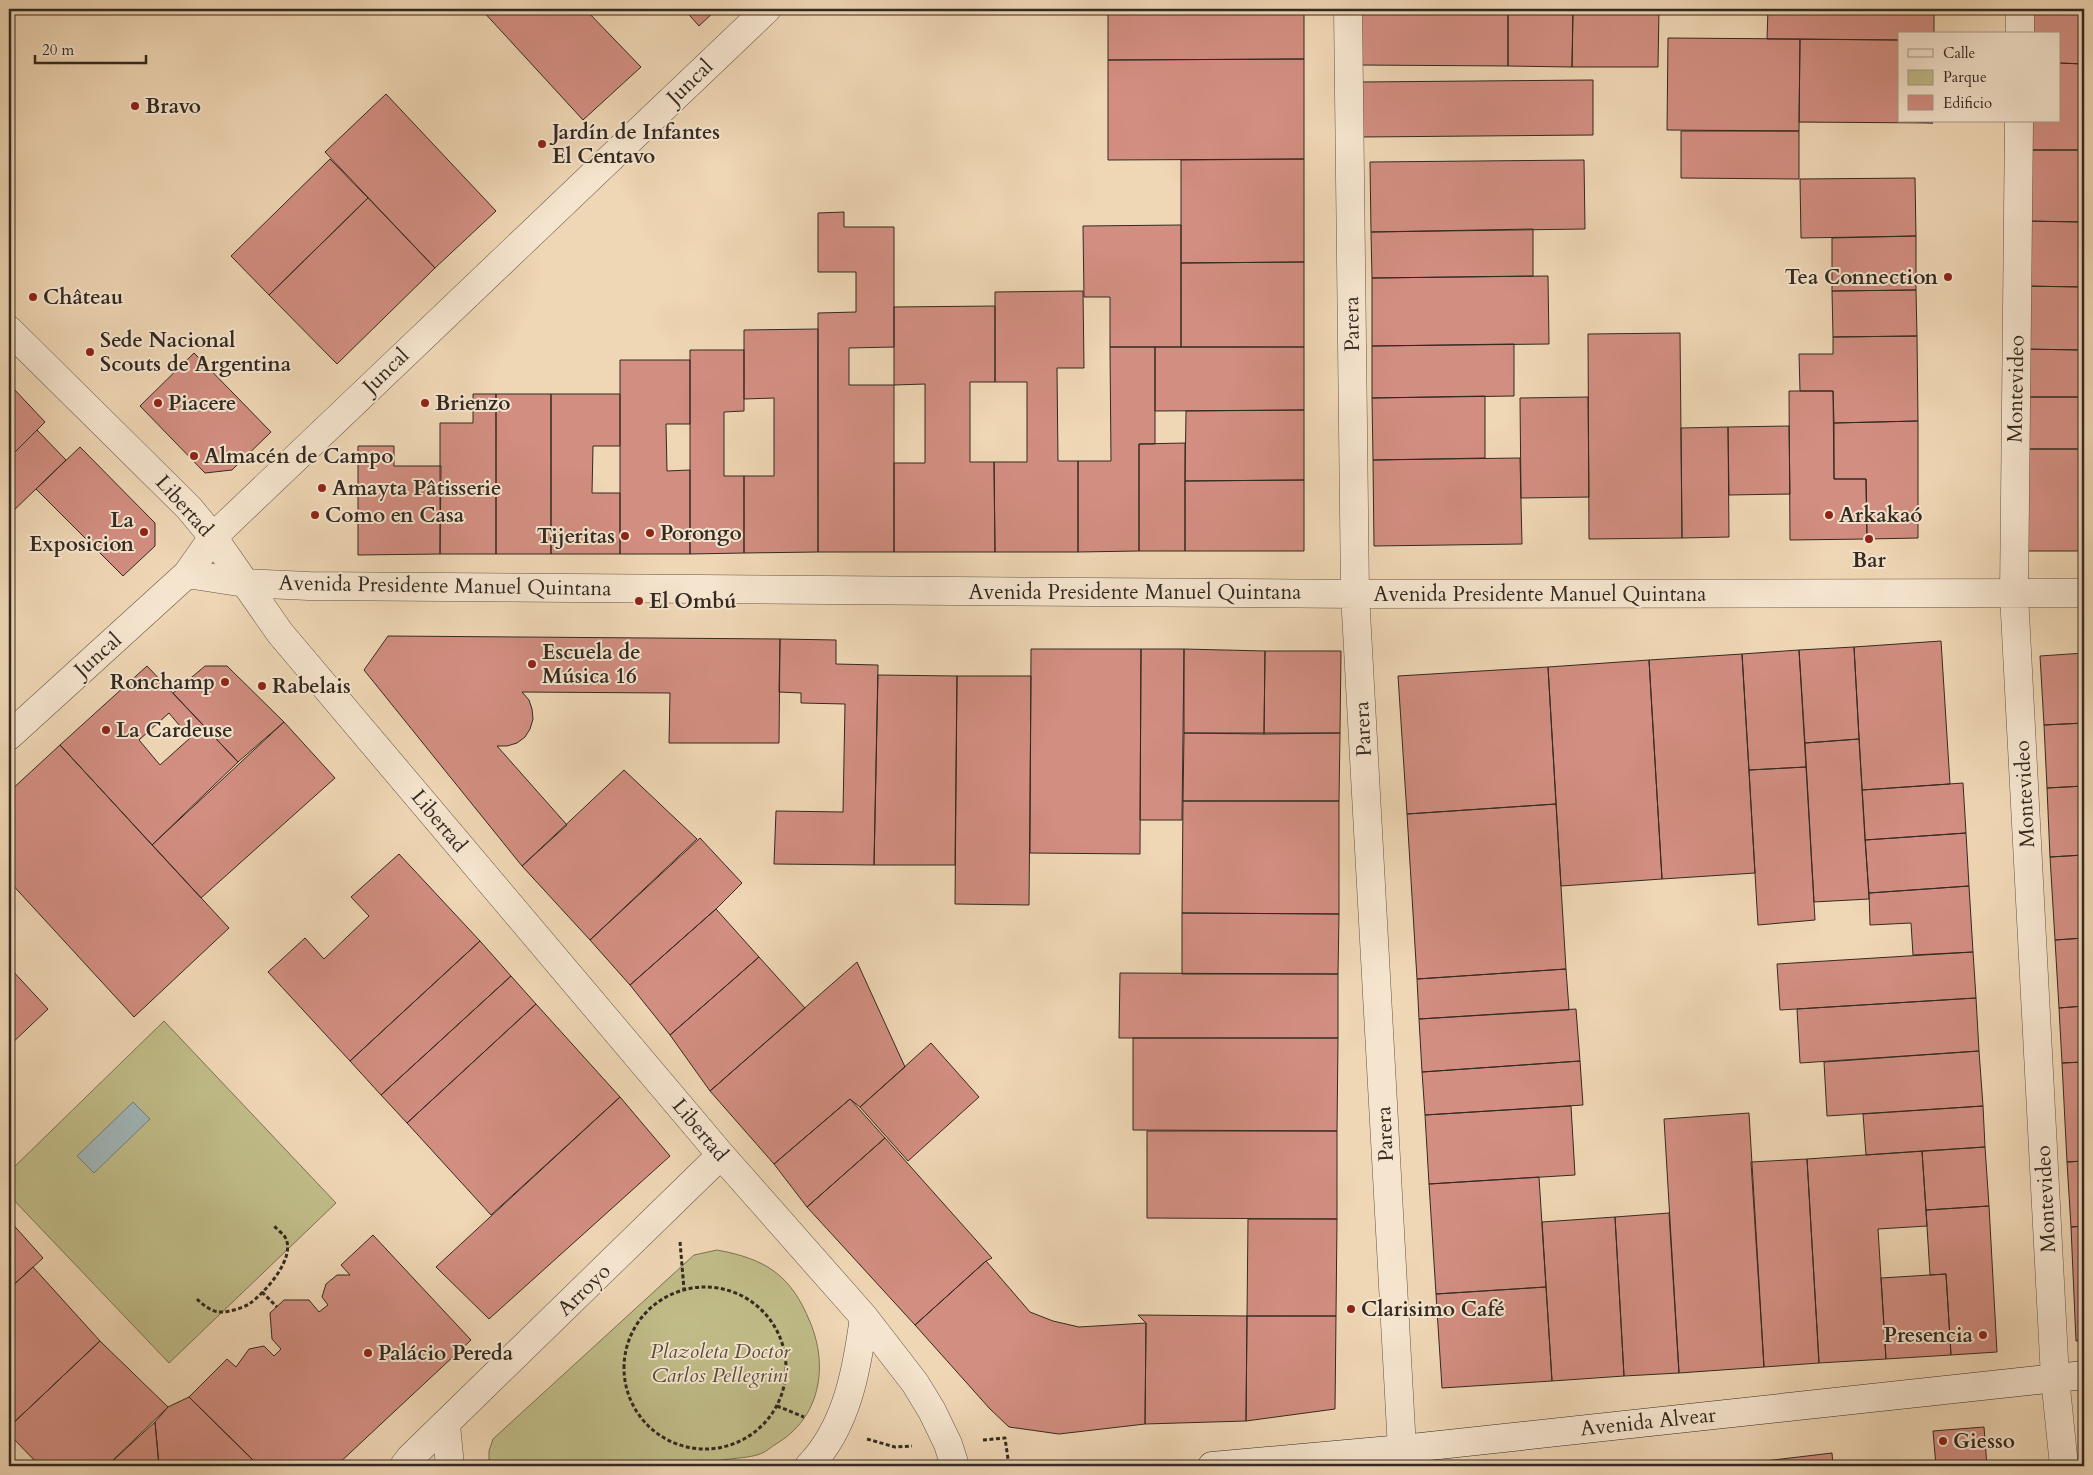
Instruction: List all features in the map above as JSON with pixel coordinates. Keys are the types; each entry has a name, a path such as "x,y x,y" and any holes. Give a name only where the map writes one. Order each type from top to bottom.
{"street":[{"name":"Juncal","path":"9,736 187,574 213,537 767,9"},
{"name":"Parera","path":"1348,9 1355,594 1402,1449"},
{"path":"2020,9 2020,32"},
{"name":"Montevideo","path":"2019,122 2014,594 2056,1378 2064,1466"},
{"name":"Libertad","path":"9,330 189,508 213,537 280,633 721,1155 864,1317 915,1383 932,1411 952,1455"},
{"name":"Avenida Presidente Manuel Quintana","path":"187,574 245,583 319,586 1355,594 2084,593"},
{"name":"Arroyo","path":"404,1466 410,1458 721,1155"},
{"path":"810,1466 835,1430 848,1399 857,1365 864,1317"},
{"name":"Avenida Alvear","path":"1212,1466 1402,1449 2084,1375"},
{"path":"446,1425 450,1466"}],"path":[{"path":"197,1299 208,1309 222,1312 248,1305 262,1292 276,1278 288,1255 285,1238 274,1226"},
{"path":"711,1286 737,1292 760,1307 776,1328 786,1354 786,1380 777,1406 760,1428 738,1443 712,1450 685,1448 660,1437 640,1420 627,1396 622,1369 627,1342 640,1319 659,1300 684,1289 711,1286"},
{"path":"262,1292 276,1307"},
{"path":"777,1406 835,1430 895,1448 952,1455 1005,1438 1009,1466"}],"green space":[{"path":"164,1021 336,1203 169,1363 9,1195 9,1172"},
{"name":"Plazoleta Doctor Carlos Pellegrini","path":"717,1250 750,1258 775,1272 794,1292 810,1322 819,1356 817,1390 803,1420 791,1433 760,1454 694,1464 635,1467 489,1466 489,1451 493,1439 694,1255"}],"water":[{"path":"133,1102 150,1119 94,1173 77,1156"}],"building":[{"path":"481,9 585,9 641,67 583,120"},
{"path":"684,9 717,9 699,26"},
{"path":"1108,9 1304,9 1304,59 1108,60"},
{"path":"1360,9 1508,9 1508,66 1359,65"},
{"path":"1508,9 1573,9 1572,67 1508,66"},
{"path":"1573,9 1659,9 1658,67 1572,67"},
{"path":"1768,9 1934,9 1934,32 1898,32 1898,40 1767,39"},
{"path":"2026,9 2084,9 2084,64 2060,63 2060,32 2026,32"},
{"path":"1668,38 1800,39 1799,131 1667,130"},
{"path":"1800,39 1898,40 1898,122 1933,123 1799,122"},
{"path":"1304,59 1304,159 1108,160 1108,60"},
{"path":"2060,63 2084,64 2084,150 2024,150 2025,122 2060,122"},
{"path":"1593,80 1593,135 1361,137 1361,82"},
{"path":"386,94 496,211 435,268 325,152"},
{"path":"1681,131 1799,131 1799,179 1681,178"},
{"path":"2024,150 2084,150 2084,222 2022,221"},
{"path":"330,159 368,198 269,295 231,256"},
{"path":"1304,159 1304,262 1181,263 1181,160"},
{"path":"1584,160 1585,229 1371,232 1370,162"},
{"path":"1915,178 1916,236 1801,238 1800,179"},
{"path":"368,198 435,268 337,364 269,295"},
{"path":"844,212 844,227 894,227 894,347 849,348 849,385 894,385 894,552 818,552 818,313 856,312 856,272 818,272 818,213"},
{"path":"2022,221 2084,222 2084,287 2021,286"},
{"path":"1181,225 1181,347 1110,347 1110,297 1084,297 1083,226"},
{"path":"1533,229 1533,276 1372,278 1371,232"},
{"path":"1916,236 1916,290 1832,291 1832,238"},
{"path":"1304,262 1304,347 1181,347 1181,263"},
{"path":"1548,276 1549,344 1372,346 1372,278"},
{"path":"2021,286 2084,287 2084,350 2020,349"},
{"path":"1916,290 1917,336 1833,337 1832,291"},
{"path":"1083,291 1084,368 1057,368 1058,461 1078,461 1078,552 995,552 994,462 1027,462 1027,382 995,382 995,292"},
{"path":"995,306 995,382 970,382 970,462 994,462 995,552 894,552 894,463 925,463 925,384 894,385 894,307"},
{"path":"818,329 818,552 744,553 744,476 774,476 774,398 744,399 744,330"},
{"path":"1680,333 1682,538 1589,539 1588,334"},
{"path":"1917,336 1918,421 1834,423 1833,391 1800,391 1799,354 1833,354 1833,337"},
{"path":"1514,344 1514,396 1372,398 1372,346"},
{"path":"1110,347 1155,347 1155,444 1139,444 1139,551 1078,552 1078,461 1111,461"},
{"path":"1155,347 1304,347 1304,410 1155,411"},
{"path":"2020,349 2084,350 2084,397 2019,397"},
{"path":"690,350 744,350 744,411 724,412 724,476 744,476 744,553 690,554"},
{"path":"194,353 271,432 232,470 205,473 140,406"},
{"path":"620,360 690,360 690,424 666,424 667,471 690,470 690,554 620,554"},
{"path":"13,388 45,422 9,458 9,392"},
{"path":"1789,391 1833,391 1834,479 1866,479 1867,539 1790,540"},
{"path":"473,394 496,394 496,554 440,554 440,423 473,423"},
{"path":"496,394 551,394 551,554 496,554"},
{"path":"551,394 620,394 620,446 593,446 592,493 620,493 620,554 551,554"},
{"path":"1485,396 1485,458 1373,460 1372,398"},
{"path":"1588,397 1589,497 1521,498 1520,398"},
{"path":"2019,397 2084,397 2084,449 2019,449"},
{"path":"1304,410 1304,480 1185,481 1186,411"},
{"path":"1918,421 1918,538 1867,539 1866,479 1834,479 1834,423"},
{"path":"1789,426 1790,494 1729,495 1728,427"},
{"path":"1728,427 1729,537 1682,538 1681,428"},
{"path":"37,430 66,460 9,515 9,458"},
{"path":"1185,443 1185,551 1139,551 1139,444"},
{"path":"358,446 394,446 394,466 441,466 440,554 358,555"},
{"path":"80,447 155,523 155,546 123,576 36,489"},
{"path":"2019,449 2084,449 2084,551 2017,551"},
{"path":"1520,458 1522,544 1374,546 1373,460"},
{"path":"1304,480 1304,551 1185,551 1185,481"},
{"path":"388,636 780,639 779,743 669,743 670,693 522,692 529,700 532,709 533,719 530,729 525,737 517,743 497,746 567,825 522,866 364,670"},
{"path":"780,639 836,640 836,664 878,665 874,865 774,864 776,811 843,812 845,704 801,703 801,693 779,692"},
{"path":"1941,641 1950,784 1862,790 1854,647"},
{"path":"1854,647 1859,739 1805,743 1799,650"},
{"path":"1031,649 1141,649 1140,854 1030,853"},
{"path":"1141,649 1184,649 1182,820 1140,820"},
{"path":"1184,649 1265,651 1264,734 1184,733"},
{"path":"1799,650 1806,767 1749,770 1742,654"},
{"path":"1265,651 1341,651 1340,733 1264,734"},
{"path":"2084,653 2084,723 2044,725 2040,656"},
{"path":"1742,654 1755,873 1662,879 1649,660"},
{"path":"1649,660 1662,879 1561,886 1548,667"},
{"path":"147,666 238,762 152,845 60,745","holes":["169,713 190,738 160,765 139,740"]},
{"path":"205,666 227,666 284,722 238,762 173,693"},
{"path":"1548,667 1556,804 1407,814 1398,676"},
{"path":"878,675 957,676 955,865 874,865"},
{"path":"957,676 1031,676 1029,905 955,904"},
{"path":"284,722 335,778 201,898 152,845"},
{"path":"2084,723 2084,786 2047,788 2044,725"},
{"path":"1184,733 1340,733 1339,801 1183,801"},
{"path":"1859,739 1869,899 1814,902 1805,743"},
{"path":"60,745 229,928 134,1017 9,881 9,792"},
{"path":"1806,767 1815,920 1758,925 1749,770"},
{"path":"624,770 697,839 590,940 522,866"},
{"path":"1963,783 1966,833 1865,840 1862,790"},
{"path":"2084,786 2084,855 2050,857 2047,788"},
{"path":"1183,801 1339,801 1339,914 1182,913"},
{"path":"1556,804 1566,969 1417,979 1407,814"},
{"path":"1966,833 1969,886 1869,893 1865,840"},
{"path":"700,838 742,883 716,909 630,985 590,940"},
{"path":"399,854 480,941 350,1061 268,972 305,938 324,959 369,916 351,897"},
{"path":"2084,855 2084,938 2055,940 2050,857"},
{"path":"1969,886 1973,952 1913,955 1911,923 1870,925 1869,893"},
{"path":"716,909 759,957 670,1035 630,985"},
{"path":"1182,913 1339,914 1338,974 1182,974"},
{"path":"2084,938 2084,1006 2059,1008 2055,940"},
{"path":"480,941 511,976 381,1095 350,1061"},
{"path":"1973,952 1976,998 1780,1010 1777,964"},
{"path":"759,957 805,1008 710,1091 670,1035"},
{"path":"857,962 905,1067 860,1107 850,1099 774,1164 710,1091"},
{"path":"9,967 48,1009 9,1046"},
{"path":"1566,969 1569,1010 1419,1019 1417,979"},
{"path":"1120,973 1338,974 1338,1038 1119,1038"},
{"path":"511,976 536,1004 407,1123 381,1095"},
{"path":"1976,998 1979,1051 1800,1063 1797,1009"},
{"path":"536,1004 620,1097 491,1215 407,1123"},
{"path":"2084,1006 2084,1062 2062,1063 2059,1008"},
{"path":"1576,1009 1580,1061 1422,1072 1419,1019"},
{"path":"1133,1038 1338,1038 1337,1131 1133,1130"},
{"path":"931,1043 979,1097 908,1161 860,1107"},
{"path":"1979,1051 1983,1106 1827,1116 1824,1062"},
{"path":"1580,1061 1583,1105 1425,1115 1422,1072"},
{"path":"2084,1062 2084,1161 2067,1162 2062,1063"},
{"path":"620,1097 670,1156 489,1319 436,1267"},
{"path":"850,1099 885,1138 807,1207 774,1164"},
{"path":"1571,1106 1575,1175 1429,1184 1425,1115"},
{"path":"1983,1106 1985,1147 1866,1155 1863,1114"},
{"path":"1749,1113 1764,1367 1679,1373 1664,1119"},
{"path":"1147,1131 1337,1131 1337,1219 1147,1218"},
{"path":"885,1138 992,1258 986,1261 915,1325 807,1207"},
{"path":"1985,1147 1989,1206 1926,1210 1922,1151"},
{"path":"1922,1151 1927,1226 1878,1229 1886,1359 1819,1363 1807,1159"},
{"path":"1807,1159 1819,1363 1764,1367 1751,1162"},
{"path":"2084,1161 2084,1226 2071,1227 2067,1162"},
{"path":"1539,1177 1546,1287 1436,1294 1429,1184"},
{"path":"1989,1206 1997,1352 1951,1355 1946,1274 1930,1275 1926,1210"},
{"path":"1669,1213 1679,1373 1624,1376 1615,1217"},
{"path":"1615,1217 1624,1376 1552,1381 1542,1222"},
{"path":"1248,1219 1337,1219 1336,1316 1247,1316"},
{"path":"9,1220 43,1258 9,1289"},
{"path":"2084,1226 2084,1341 2076,1341 2071,1227"},
{"name":"Palácio Pereda","path":"373,1235 471,1340 336,1466 259,1466 189,1397 227,1359 236,1367 249,1349 264,1346 274,1356 281,1349 272,1339 270,1313 284,1300 309,1300 319,1312 328,1305 322,1297 326,1284 337,1275 350,1275 341,1265"},
{"path":"986,1261 1030,1312 1053,1321 1079,1327 1146,1323 1145,1424 1059,1434 1009,1427 990,1409 915,1325"},
{"path":"33,1267 100,1341 9,1427 9,1289"},
{"path":"1946,1274 1951,1355 1886,1359 1881,1278"},
{"path":"1546,1287 1552,1381 1442,1388 1436,1294"},
{"path":"1138,1315 1247,1316 1246,1421 1145,1424 1146,1323"},
{"path":"1247,1316 1336,1316 1335,1409 1246,1421"},
{"path":"100,1341 168,1407 107,1466 40,1466 9,1434 9,1427"},
{"path":"189,1397 259,1466 159,1466 155,1422 168,1407"},
{"path":"155,1422 159,1466 107,1466"},
{"path":"1984,1427 1987,1466 1936,1466 1933,1431"},
{"path":"1832,1453 1833,1466 1765,1466 1765,1461"},
{"path":"1729,1461 1730,1466 1664,1466"}],"place":[{"name":"Bravo","path":"135,106"},
{"name":"Jardín de Infantes El Centavo","path":"542,144"},
{"name":"Tea Connection","path":"1948,277"},
{"name":"Château","path":"33,297"},
{"name":"Sede Nacional Scouts de Argentina","path":"90,352"},
{"name":"Piacere","path":"158,403"},
{"name":"Brienzo","path":"425,403"},
{"name":"Almacén de Campo","path":"194,456"},
{"name":"Amayta Pâtisserie","path":"322,488"},
{"name":"Como en Casa","path":"315,515"},
{"name":"Arkakaó","path":"1829,515"},
{"name":"La Exposicion","path":"144,532"},
{"name":"Porongo","path":"650,533"},
{"name":"Tijeritas","path":"625,536"},
{"name":"Bar","path":"1869,539"},
{"name":"El Ombú","path":"639,601"},
{"name":"Escuela de Música 16","path":"532,664"},
{"name":"Ronchamp","path":"225,682"},
{"name":"Rabelais","path":"262,686"},
{"name":"La Cardeuse","path":"106,730"},
{"name":"Clarisimo Café","path":"1351,1309"},
{"name":"Presencia","path":"1983,1335"},
{"name":"Palácio Pereda","path":"368,1353"},
{"name":"Giesso","path":"1943,1441"}]}
